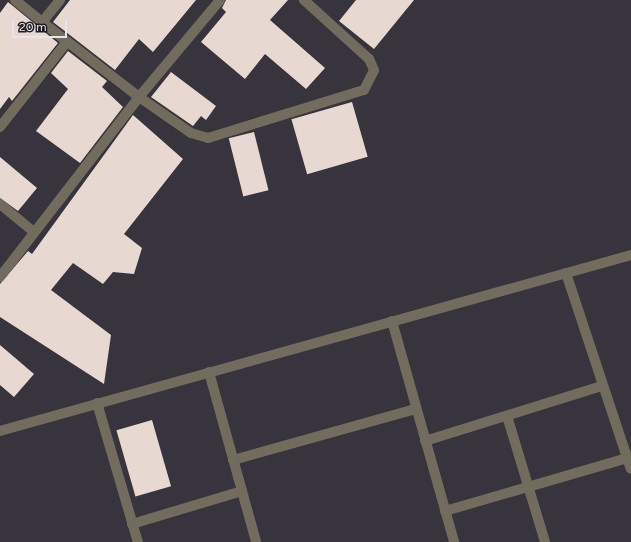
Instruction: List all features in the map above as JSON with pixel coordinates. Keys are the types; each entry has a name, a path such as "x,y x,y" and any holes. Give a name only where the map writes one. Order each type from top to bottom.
{"street":[{"path":"15,0 66,43 139,97 191,132 208,138 364,90 374,70 370,59 304,0"},
{"path":"42,22 60,0"},
{"path":"0,278 139,97 220,0"},
{"path":"0,127 66,43"},
{"path":"0,204 34,232"},
{"path":"0,431 631,255"},
{"path":"566,273 602,386 629,458 631,469"},
{"path":"392,321 454,542"},
{"path":"210,372 256,542"},
{"path":"425,441 602,386"},
{"path":"97,403 138,542"},
{"path":"233,460 416,409"},
{"path":"507,416 545,542"},
{"path":"445,511 629,458"},
{"path":"132,524 242,491"}],"building":[{"path":"70,0 196,0 153,52 139,39 115,70 53,22"},
{"path":"226,0 288,0 270,20 325,68 306,89 265,54 245,79 201,42 226,12 222,8"},
{"path":"356,0 414,0 374,49 339,21"},
{"path":"8,2 58,43 12,101 9,97 0,109 0,13"},
{"path":"68,51 107,81 102,87 123,107 80,163 36,131 68,89 51,73"},
{"path":"171,72 216,106 206,120 201,116 193,126 151,97"},
{"path":"352,102 368,157 307,174 291,119"},
{"path":"133,115 183,159 124,234 142,248 134,274 113,272 103,284 73,263 51,290 111,335 104,384 0,317 0,284 28,251 32,254"},
{"path":"254,132 269,190 243,197 229,138"},
{"path":"0,157 37,188 18,211 0,198"},
{"path":"0,345 34,374 14,397 0,385"},
{"path":"152,420 171,486 135,497 116,430"}]}
